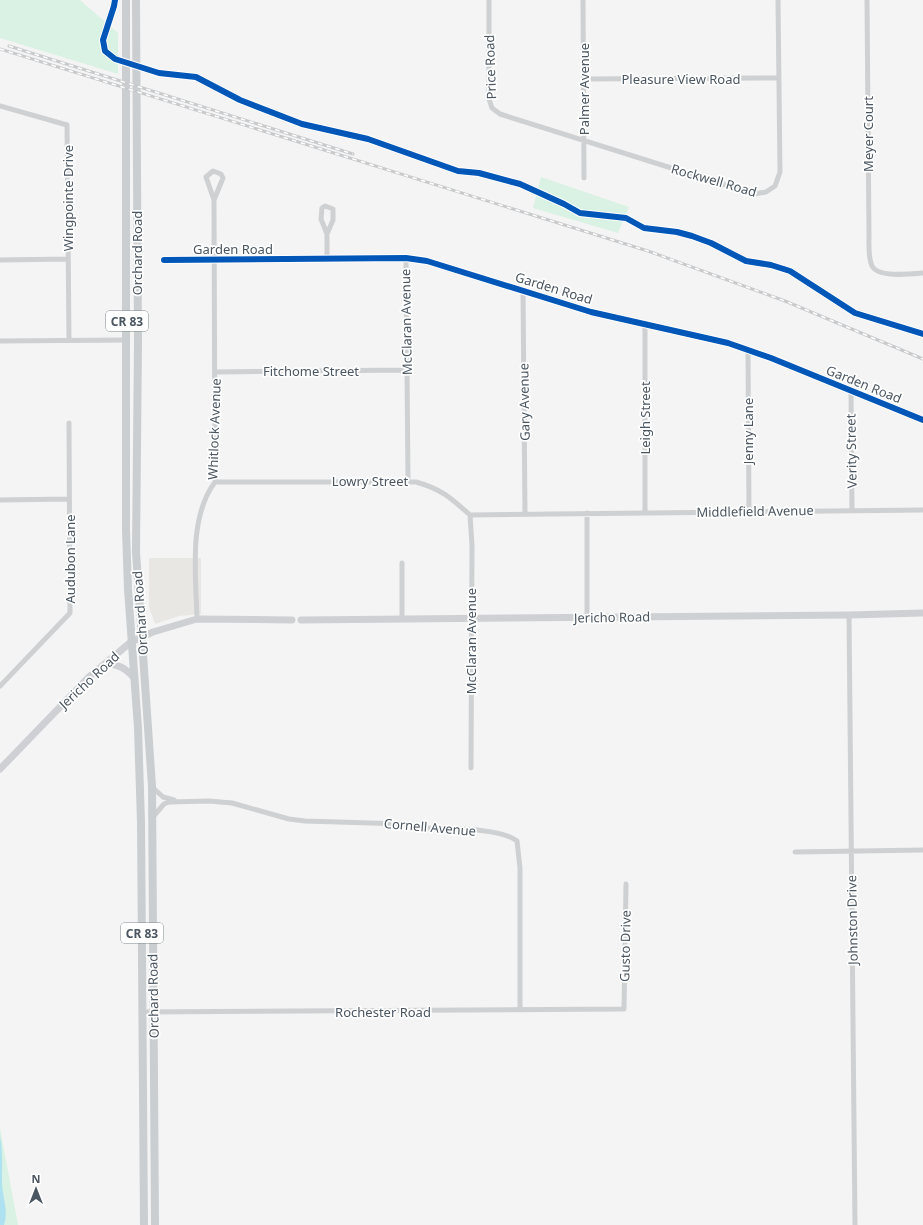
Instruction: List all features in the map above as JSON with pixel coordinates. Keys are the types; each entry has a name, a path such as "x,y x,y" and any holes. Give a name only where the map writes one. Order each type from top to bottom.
{"main road":[{"name":"Orchard Road","path":"126,0 126,530 142,822 144,1225"},
{"name":"Orchard Road","path":"136,0 138,333 136,538 152,786 155,1225"},
{"name":"Jericho Road","path":"301,620 849,615 923,612"},
{"name":"Jericho Road","path":"0,769 75,691 132,642 171,626 197,619 292,620"},
{"path":"105,664 120,666 128,671 134,678"}],"street":[{"name":"Price Road","path":"489,0 489,96 492,108 500,114 584,140"},
{"name":"Palmer Avenue","path":"583,0 584,178"},
{"name":"Rockwell Road","path":"584,140 754,194 762,194 775,186 780,172 778,0"},
{"name":"Meyer Court","path":"867,0 868,235 870,254 874,268 882,273 923,273"},
{"name":"Pleasure View Road","path":"584,79 778,78"},
{"name":"Wingpointe Drive","path":"0,106 67,125 69,340"},
{"path":"213,171 221,174 223,178 214,200 206,177 213,171"},
{"name":"Whitlock Avenue","path":"197,619 198,526 202,504 215,482 216,372 214,200"},
{"path":"327,234 334,214 333,209 329,206 322,208 320,213 327,234 327,259"},
{"name":"Garden Road","path":"164,260 406,258 427,261 591,312 728,343 923,420"},
{"name":"McClaran Avenue","path":"406,258 408,481"},
{"path":"0,260 68,259"},
{"name":"Gary Avenue","path":"523,290 525,513"},
{"name":"Leigh Street","path":"645,324 645,512"},
{"path":"0,341 127,340"},
{"name":"Jenny Lane","path":"748,351 749,511"},
{"name":"Fitchome Street","path":"216,372 407,370"},
{"name":"Verity Street","path":"851,391 852,510"},
{"name":"Audubon Lane","path":"0,686 70,613 69,423"},
{"name":"Lowry Street","path":"215,482 408,481 430,486 448,494 470,515"},
{"path":"0,500 70,499"},
{"name":"Middlefield Avenue","path":"587,513 923,510"},
{"path":"470,515 587,513 587,617"},
{"name":"McClaran Avenue","path":"470,515 472,545 470,618 471,768"},
{"path":"402,563 402,619"},
{"name":"Johnston Drive","path":"849,615 855,1225"},
{"name":"Cornell Avenue","path":"152,786 163,798 175,801"},
{"name":"Cornell Avenue","path":"152,818 164,804 175,801 209,800 232,804 289,819 305,821 403,824 413,828 495,832 510,836 517,841 520,868 520,1010"},
{"path":"795,852 923,850"},
{"name":"Gusto Drive","path":"624,1009 626,884"},
{"name":"Rochester Road","path":"142,1012 624,1009"}],"shaded area":[{"path":"149,558 201,558 201,614 179,616 155,624 149,607"}],"green space":[{"path":"0,0 80,0 118,33 118,74 0,38"},
{"path":"541,177 629,207 618,233 533,208"},
{"path":"0,1128 18,1225 0,1225"}],"water":[{"path":"0,1136 2,1153 2,1187 6,1209 4,1225 0,1225"}],"railway":[{"path":"9,46 353,154"},
{"path":"0,49 648,251 785,301 923,359"}],"cycle path":[{"path":"115,0 103,40 105,51 115,59 159,73 196,77 240,100 302,124 368,139 458,171 479,173 520,184 580,213 626,218 644,228 677,232 692,236 711,243 746,261 771,265 790,271 855,313 923,334"},
{"path":"164,260 406,258 427,261 591,312 728,343 771,358 923,420"}]}
